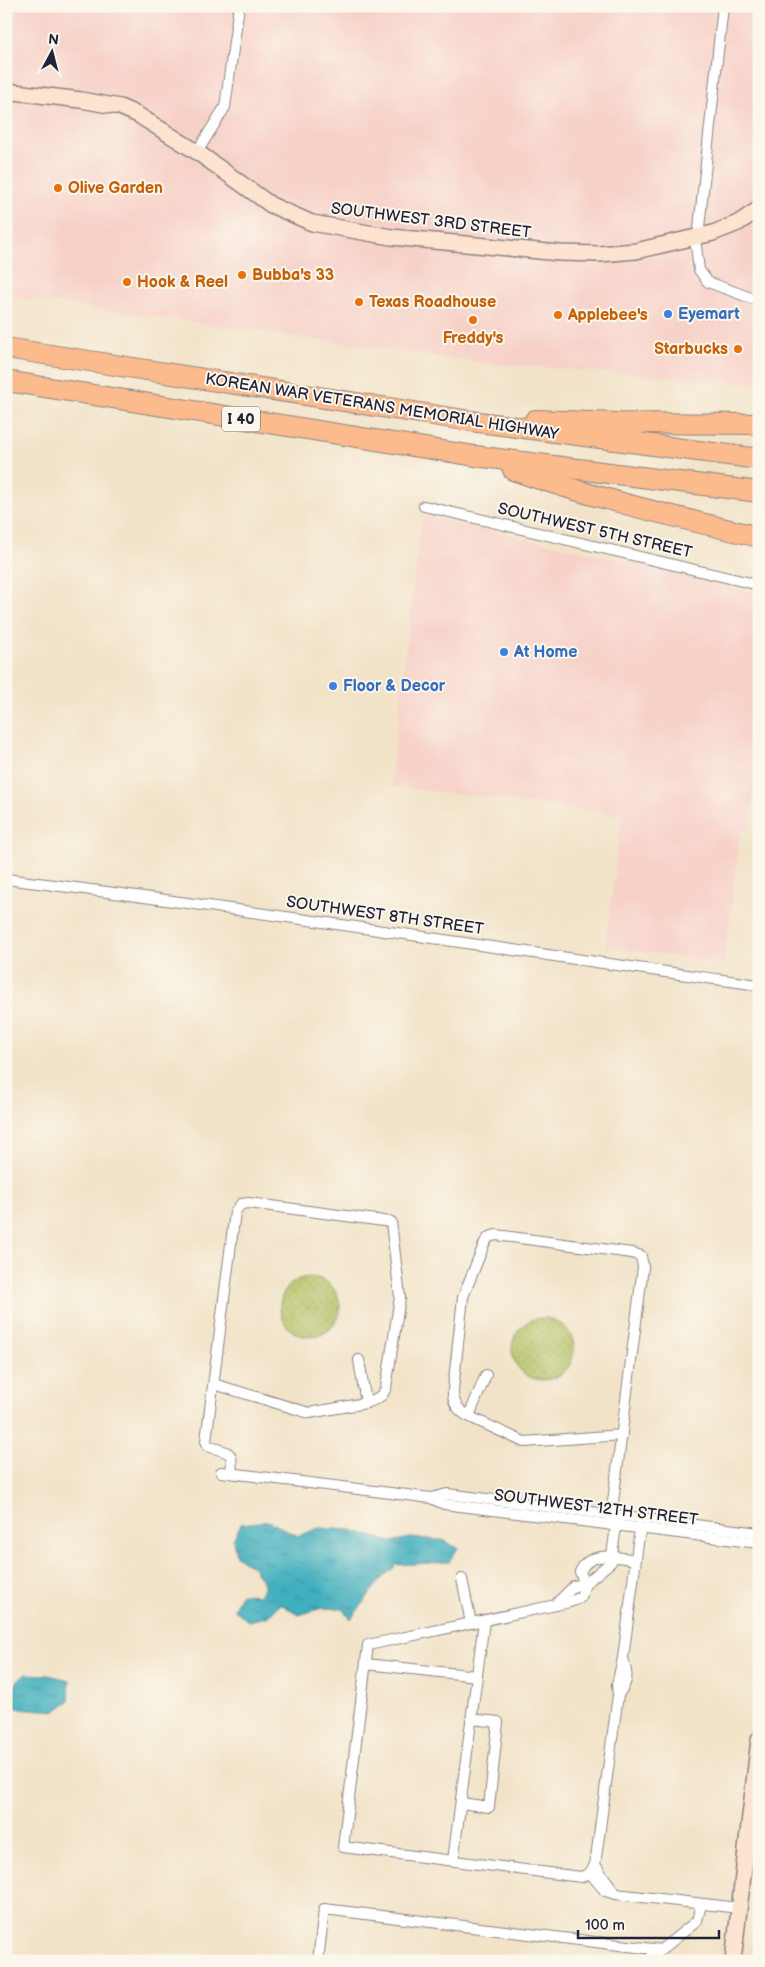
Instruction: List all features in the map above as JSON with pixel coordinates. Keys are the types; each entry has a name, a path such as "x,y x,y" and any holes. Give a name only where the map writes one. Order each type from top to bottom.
{"highway":[{"name":"KOREAN WAR VETERANS MEMORIAL HIGHWAY","path":"6,348 471,421 759,459"},
{"name":"KOREAN WAR VETERANS MEMORIAL HIGHWAY","path":"6,381 476,456 759,492"},
{"path":"471,421 553,419 618,423 759,424"},
{"path":"476,456 551,483 616,502 759,537"}],"main road":[{"name":"SOUTHWEST 3RD STREET","path":"6,91 81,100 120,107 144,118 197,152 271,205 312,223 403,238 560,253 599,254 636,251 713,233 738,223 759,210"},
{"path":"733,1961 739,1908 755,1808 759,1739"}],"street":[{"path":"197,152 225,107 239,6"},
{"path":"723,6 696,237 699,270 708,282 759,301"},
{"name":"SOUTHWEST 5TH STREET","path":"424,506 759,585"},
{"name":"SOUTHWEST 8TH STREET","path":"6,879 124,893 759,985"},
{"path":"249,1203 391,1222 400,1297 386,1388 376,1399 366,1403 309,1413 214,1384 235,1212 241,1204 249,1203"},
{"path":"622,1435 524,1442 461,1412 455,1405 452,1398 463,1297 485,1242 489,1237 496,1235 632,1252 641,1256 643,1267 622,1435 611,1562 585,1584 574,1586 554,1606 368,1645 343,1848 581,1877 592,1869 618,1695 626,1684 627,1674 622,1658 640,1528"},
{"path":"359,1360 366,1403"},
{"path":"470,1416 486,1375"},
{"name":"SOUTHWEST 12TH STREET","path":"214,1384 206,1441 208,1446 225,1450 232,1457 226,1472 431,1498 447,1494 614,1520 759,1533"},
{"name":"SOUTHWEST 12TH STREET","path":"614,1520 640,1528 759,1543"},
{"path":"585,1584 580,1572 588,1560 597,1557 612,1557 636,1560"},
{"path":"462,1578 471,1623"},
{"path":"453,1861 484,1621"},
{"path":"366,1664 477,1676"},
{"path":"460,1803 489,1807 498,1722 471,1719"},
{"path":"592,1869 616,1894 739,1908"},
{"path":"646,1961 697,1921 701,1904"},
{"path":"318,1961 324,1909 661,1950"}],"shaded area":[{"path":"6,6 759,6 759,384 483,363 6,296"},
{"path":"422,515 693,576 759,594 759,745 749,831 741,831 724,962 605,947 622,815 390,786"},
{"path":"759,1882 759,1961 749,1961"}],"green space":[{"path":"304,1277 316,1277 332,1285 338,1295 340,1307 338,1319 332,1329 316,1337 304,1337 288,1329 280,1313 280,1301 288,1285"},
{"path":"543,1318 555,1321 565,1327 571,1337 574,1349 571,1361 565,1371 555,1377 543,1380 531,1377 521,1371 515,1361 512,1349 515,1337 521,1327 531,1321"}],"water":[{"path":"268,1521 298,1536 319,1528 350,1530 391,1542 410,1538 442,1540 458,1548 449,1562 397,1565 380,1580 351,1619 342,1609 322,1608 299,1615 281,1604 267,1617 248,1621 234,1609 241,1594 259,1595 265,1586 254,1568 236,1556 233,1539 241,1524"},
{"path":"25,1674 48,1675 70,1680 69,1701 56,1711 16,1708 16,1685"}],"place":[{"name":"Olive Garden","path":"58,188"},
{"name":"Bubba's 33","path":"242,275"},
{"name":"Hook & Reel","path":"127,282"},
{"name":"Texas Roadhouse","path":"359,302"},
{"name":"Eyemart","path":"668,314"},
{"name":"Applebee's","path":"558,315"},
{"name":"Freddy's","path":"473,320"},
{"name":"Starbucks","path":"738,349"},
{"name":"At Home","path":"504,652"},
{"name":"Floor & Decor","path":"333,686"}]}
